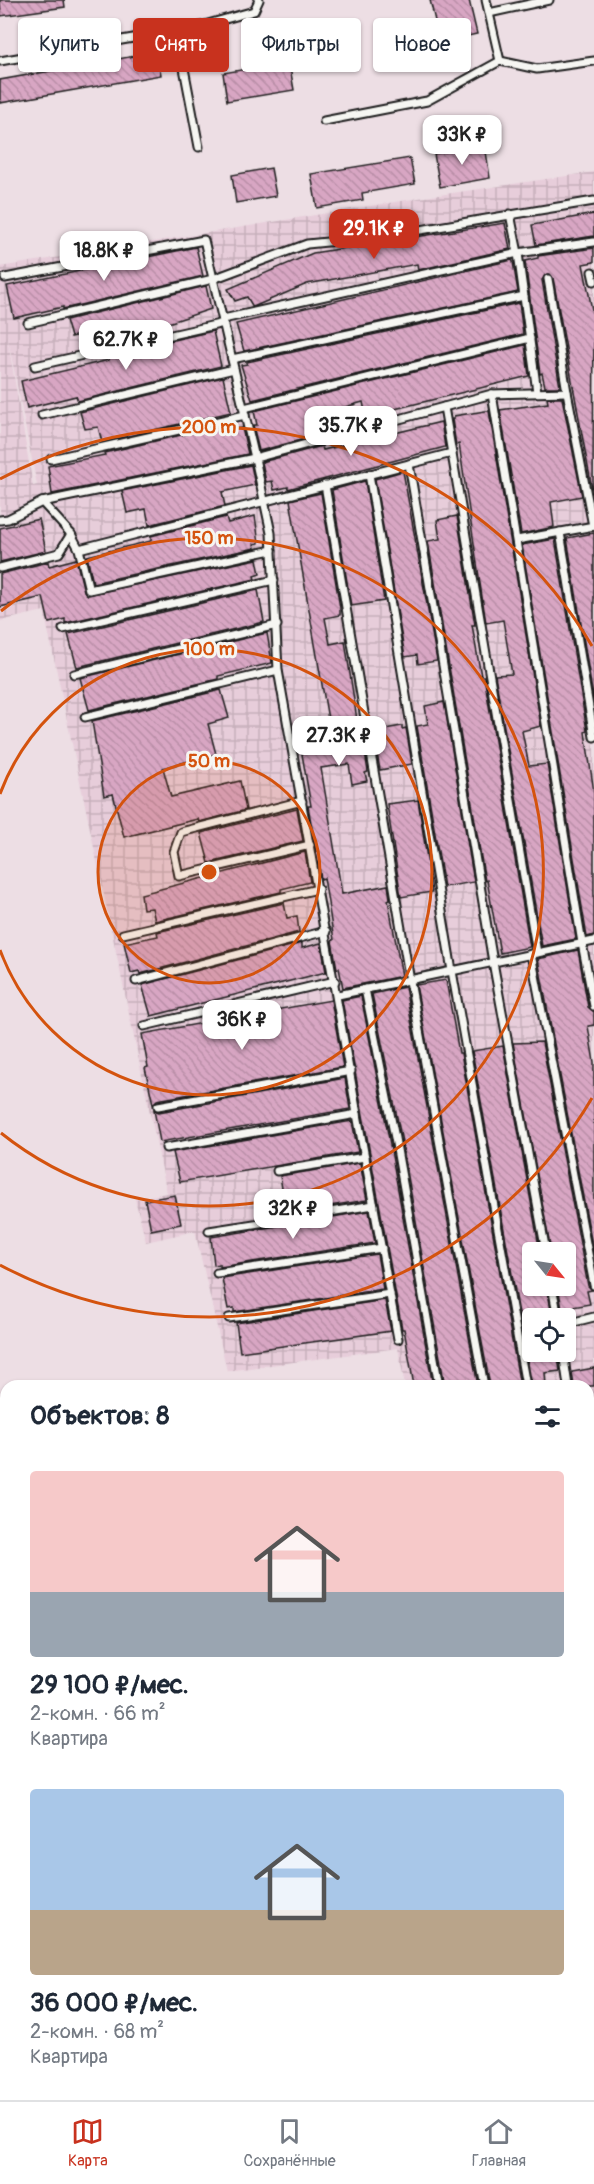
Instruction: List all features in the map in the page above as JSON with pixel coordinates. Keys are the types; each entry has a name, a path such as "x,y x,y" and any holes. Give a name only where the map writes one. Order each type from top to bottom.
{"lane":[{"path":"229,18 254,11 259,0"},
{"path":"486,0 500,61"},
{"path":"489,13 549,0"},
{"path":"0,61 133,38"},
{"path":"324,121 428,101 500,61 537,69 594,61"},
{"path":"185,72 199,147"},
{"path":"28,323 213,279 307,244 378,237 594,201"},
{"path":"510,214 518,253 537,392"},
{"path":"5,278 204,240 271,533 278,669 398,1339"},
{"path":"35,366 518,253 594,242"},
{"path":"592,272 594,281"},
{"path":"517,540 593,526 548,279"},
{"path":"232,359 524,296"},
{"path":"51,459 530,338"},
{"path":"42,415 234,369"},
{"path":"0,520 42,502 255,459 492,394 567,392"},
{"path":"492,394 594,1006"},
{"path":"444,407 534,954 594,1286"},
{"path":"79,549 452,453"},
{"path":"409,464 493,962 544,1242"},
{"path":"369,474 452,971 525,1380"},
{"path":"325,485 410,981 483,1380"},
{"path":"42,502 71,534 79,549 88,590 272,550"},
{"path":"560,532 594,737"},
{"path":"0,568 59,553 71,534"},
{"path":"63,630 274,580"},
{"path":"74,674 276,625"},
{"path":"84,717 278,669"},
{"path":"302,801 181,832 174,852 178,876 310,845"},
{"path":"123,934 318,888"},
{"path":"136,981 326,931"},
{"path":"338,995 594,941"},
{"path":"144,1026 335,981"},
{"path":"365,990 395,1138 438,1380"},
{"path":"158,1106 351,1071"},
{"path":"165,1148 357,1114"},
{"path":"277,1172 365,1157"},
{"path":"209,1231 374,1205"},
{"path":"217,1273 382,1248"},
{"path":"229,1318 390,1294"},
{"path":"576,1322 594,1317"},
{"path":"564,1362 567,1380"}],"shaded area":[{"path":"594,172 594,1380 404,1380 398,1348 227,1371 195,1231 146,1242 135,1199 167,1193 44,611 0,621 0,267 425,197","holes":["6,330 37,485 33,486"]}],"building":[{"path":"0,0 64,0 65,7 1,16"},
{"path":"430,0 469,0 477,34 471,35 471,18 434,18"},
{"path":"133,56 133,72 160,72 161,75 0,103 0,80 45,72 121,72 121,58"},
{"path":"241,70 241,72 291,72 294,90 227,101 223,73"},
{"path":"485,145 490,178 440,187 434,154"},
{"path":"410,158 415,184 362,193 363,200 317,208 311,174"},
{"path":"271,168 276,196 236,203 232,175"},
{"path":"594,214 594,236 536,245 532,225"},
{"path":"505,223 510,249 418,270 417,264 307,284 253,307 247,297 235,301 228,289 313,253"},
{"path":"196,247 203,276 63,309 63,307 14,318 7,286"},
{"path":"594,248 594,262 583,264 594,320 593,494 553,278 547,274 542,280 560,387 545,387 542,373 540,374 525,261 538,258 538,256"},
{"path":"512,260 518,292 244,351 236,324"},
{"path":"206,286 211,309 159,326 160,332 105,344 101,330 71,337 66,320"},
{"path":"519,303 523,334 252,400 241,365 247,362"},
{"path":"213,331 221,366 78,401 76,396 27,408 21,381 109,360 108,355"},
{"path":"525,345 529,376 366,416 363,402 313,416 319,435 259,451 253,425 257,425 254,411"},
{"path":"223,377 231,412 102,442 98,427 85,429 80,412"},
{"path":"547,398 562,398 582,496 551,502 554,527 521,534 500,410 548,403"},
{"path":"489,411 541,726 522,731 529,766 547,764 576,939 542,946 495,675 512,674 503,620 486,623 459,444 456,445 452,419 454,416"},
{"path":"441,422 445,447 288,489 288,487 274,490 272,481 266,482 262,462 322,446 323,450"},
{"path":"233,423 235,429 242,428 248,454 52,494 48,466 105,455 104,453"},
{"path":"251,465 255,485 222,492 225,506 149,525 146,509 127,513 122,491"},
{"path":"403,471 437,661 418,664 417,655 405,657 375,479"},
{"path":"365,481 384,601 351,606 332,490"},
{"path":"321,493 340,608 340,615 325,618 330,644 345,641 359,733 362,733 368,772 365,773 367,781 352,784 349,764 321,768 342,894 388,885 390,899 388,900 402,976 343,988 339,968 337,969 324,878 321,879 308,806 311,806 298,731 329,725 290,500"},
{"path":"255,516 259,543 254,544 255,548 93,583 87,556 151,541 151,536 226,517 228,523"},
{"path":"457,516 475,625 472,625 481,676 484,676 530,947 500,953 487,880 485,881 428,541 440,539 437,520"},
{"path":"39,519 46,551 0,562 0,528"},
{"path":"594,533 594,703 567,538"},
{"path":"555,539 587,731 585,732 594,792 594,935 587,937 522,545"},
{"path":"76,559 84,591 88,595 257,559 260,574 254,576 255,579 65,623 65,619 49,623 43,597 0,607 0,574 48,562 49,566"},
{"path":"258,590 264,622 77,667 68,634"},
{"path":"267,633 272,663 218,676 218,679 89,710 80,678"},
{"path":"221,690 229,718 208,724 216,754 163,768 171,797 240,781 246,810 124,837 113,794 104,796 92,721"},
{"path":"444,702 474,882 444,887 417,726 428,724 425,706"},
{"path":"402,726 402,729 406,728 412,764 380,770 373,731"},
{"path":"418,800 432,892 401,897 387,804"},
{"path":"297,809 303,841 209,863 201,833"},
{"path":"305,852 310,882 281,889 281,892 155,921 152,908 143,909 141,894"},
{"path":"284,903 287,918 297,916 299,932 140,974 139,971 131,973 124,943 158,936 157,932"},
{"path":"302,943 302,948 321,943 326,972 151,1016 142,985"},
{"path":"578,950 588,1007 594,1012 594,1025 588,1026 594,1062 594,1255 538,959"},
{"path":"446,980 519,1380 489,1380 416,985"},
{"path":"405,987 477,1380 444,1380 401,1137 372,994"},
{"path":"361,996 432,1380 413,1380 342,1000"},
{"path":"331,1000 343,1067 157,1100 153,1104 145,1068 148,1067 142,1034"},
{"path":"542,1042 588,1286 592,1290 587,1291 590,1304 562,1308 560,1296 576,1296 576,1242 549,1242 513,1043"},
{"path":"503,1046 538,1242 522,1242 522,1296 549,1296 551,1308 522,1308 522,1330 472,1051"},
{"path":"345,1078 350,1109 160,1142 154,1110 159,1112"},
{"path":"352,1121 358,1152 180,1182 173,1152"},
{"path":"360,1163 367,1200 286,1213 280,1176"},
{"path":"175,1195 181,1224 151,1230 145,1200"},
{"path":"369,1211 375,1243 220,1267 220,1264 214,1265 211,1237"},
{"path":"377,1254 383,1289 234,1312 234,1308 228,1309 222,1278"},
{"path":"385,1300 391,1331 240,1352 236,1323"},
{"path":"528,1362 559,1362 560,1371 545,1373 546,1380 531,1380"},
{"path":"594,1368 594,1380 573,1380 572,1372"}]}
